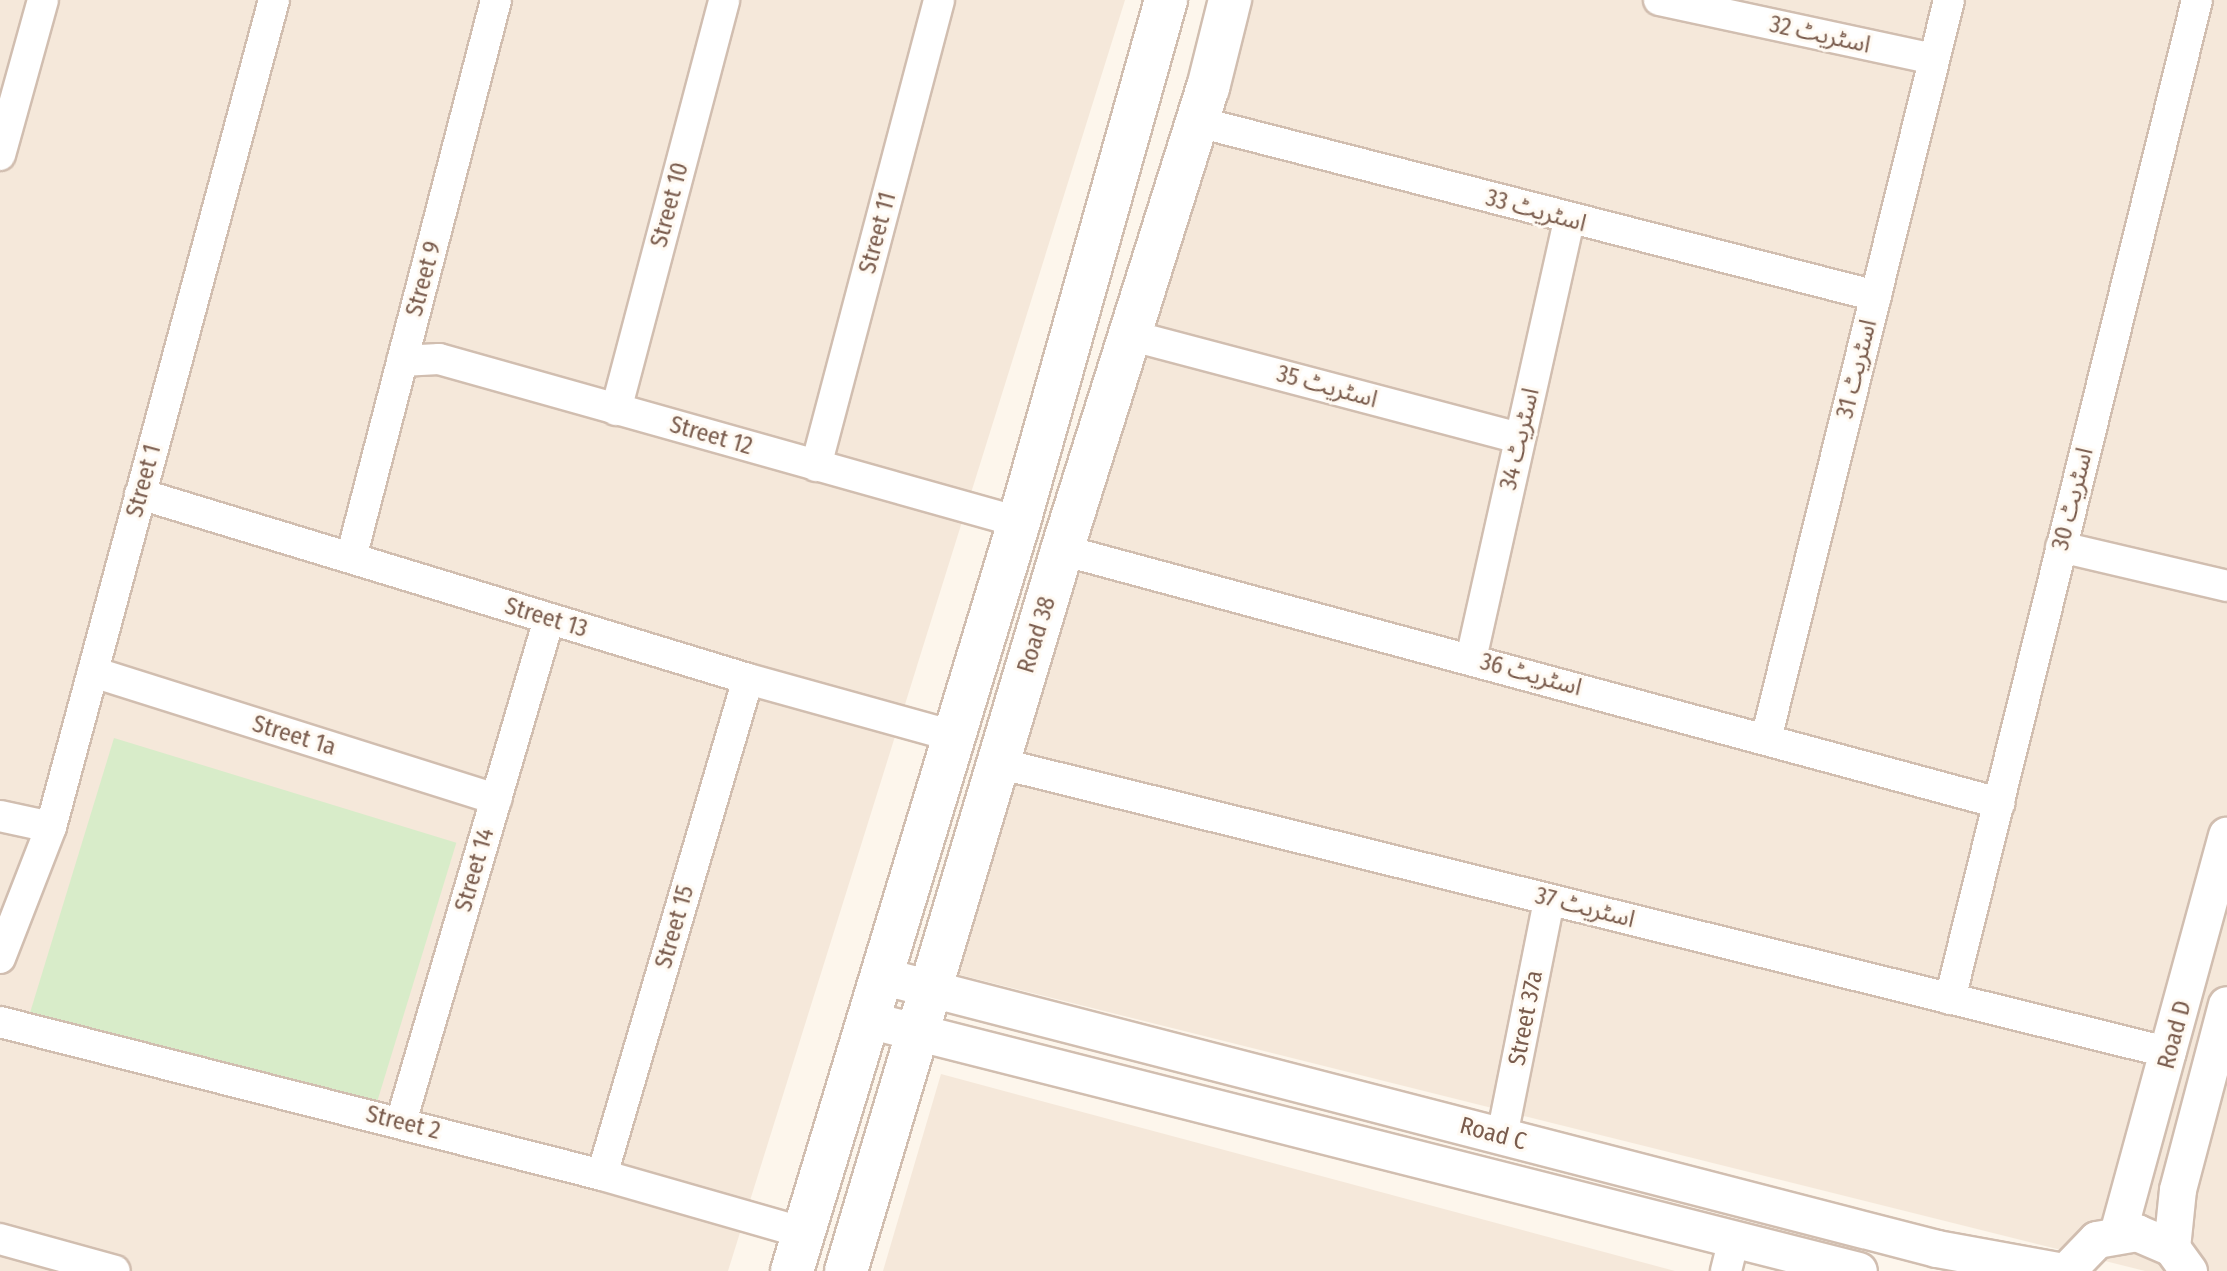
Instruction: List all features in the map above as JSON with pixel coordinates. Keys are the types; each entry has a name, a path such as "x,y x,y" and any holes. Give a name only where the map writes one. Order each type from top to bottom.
{"main road":[{"name":"Road 38","path":"798,1252 1019,522 1166,0"},
{"name":"Road 38","path":"853,1269 930,988 1062,550 1133,336 1198,122 1230,0"}],"street":[{"path":"0,155 43,0"},
{"name":"Street 1","path":"0,958 51,827 274,0"},
{"name":"Street 9","path":"351,558 496,0"},
{"name":"Street 10","path":"616,410 724,0"},
{"name":"Street 11","path":"816,466 939,0"},
{"name":"اسٹریٹ 32","path":"1659,0 1934,59"},
{"name":"اسٹریٹ 31","path":"1766,739 1949,0"},
{"name":"اسٹریٹ 30","path":"1950,999 2197,0"},
{"name":"اسٹریٹ 33","path":"1198,122 1876,296"},
{"name":"اسٹریٹ 34","path":"1471,659 1569,219"},
{"name":"اسٹریٹ 35","path":"1133,336 1520,438"},
{"name":"Street 12","path":"402,361 439,359 1019,522"},
{"name":"Street 13","path":"140,494 748,679 954,736"},
{"path":"2061,547 2227,586"},
{"name":"اسٹریٹ 36","path":"1062,550 1999,803"},
{"name":"Street 14","path":"401,1122 549,619"},
{"name":"Street 1a","path":"93,672 496,799"},
{"name":"Street 15","path":"602,1175 748,679"},
{"name":"اسٹریٹ 37","path":"998,763 2171,1053"},
{"path":"0,816 51,827"},
{"name":"Road D","path":"2118,1234 2171,1053 2227,836"},
{"name":"Street 37a","path":"1502,1136 1549,900"},
{"name":"Road C","path":"881,976 1937,1249 2058,1271"},
{"name":"Road D","path":"2181,1260 2178,1190 2227,1005"},
{"name":"Road C","path":"868,1020 1730,1255 1859,1271"},
{"name":"Street 2","path":"0,1022 602,1175 798,1252"},
{"path":"2067,1271 2097,1240 2118,1234 2137,1233 2181,1260"},
{"path":"0,1239 115,1271"}],"shaded area":[{"path":"0,0 1125,0 728,1271 0,1271"},
{"path":"1225,0 2227,0 2227,1271 2145,1271 956,974"},
{"path":"941,1074 1675,1271 883,1271"}],"green space":[{"path":"114,738 456,843 372,1118 30,1013"}]}
